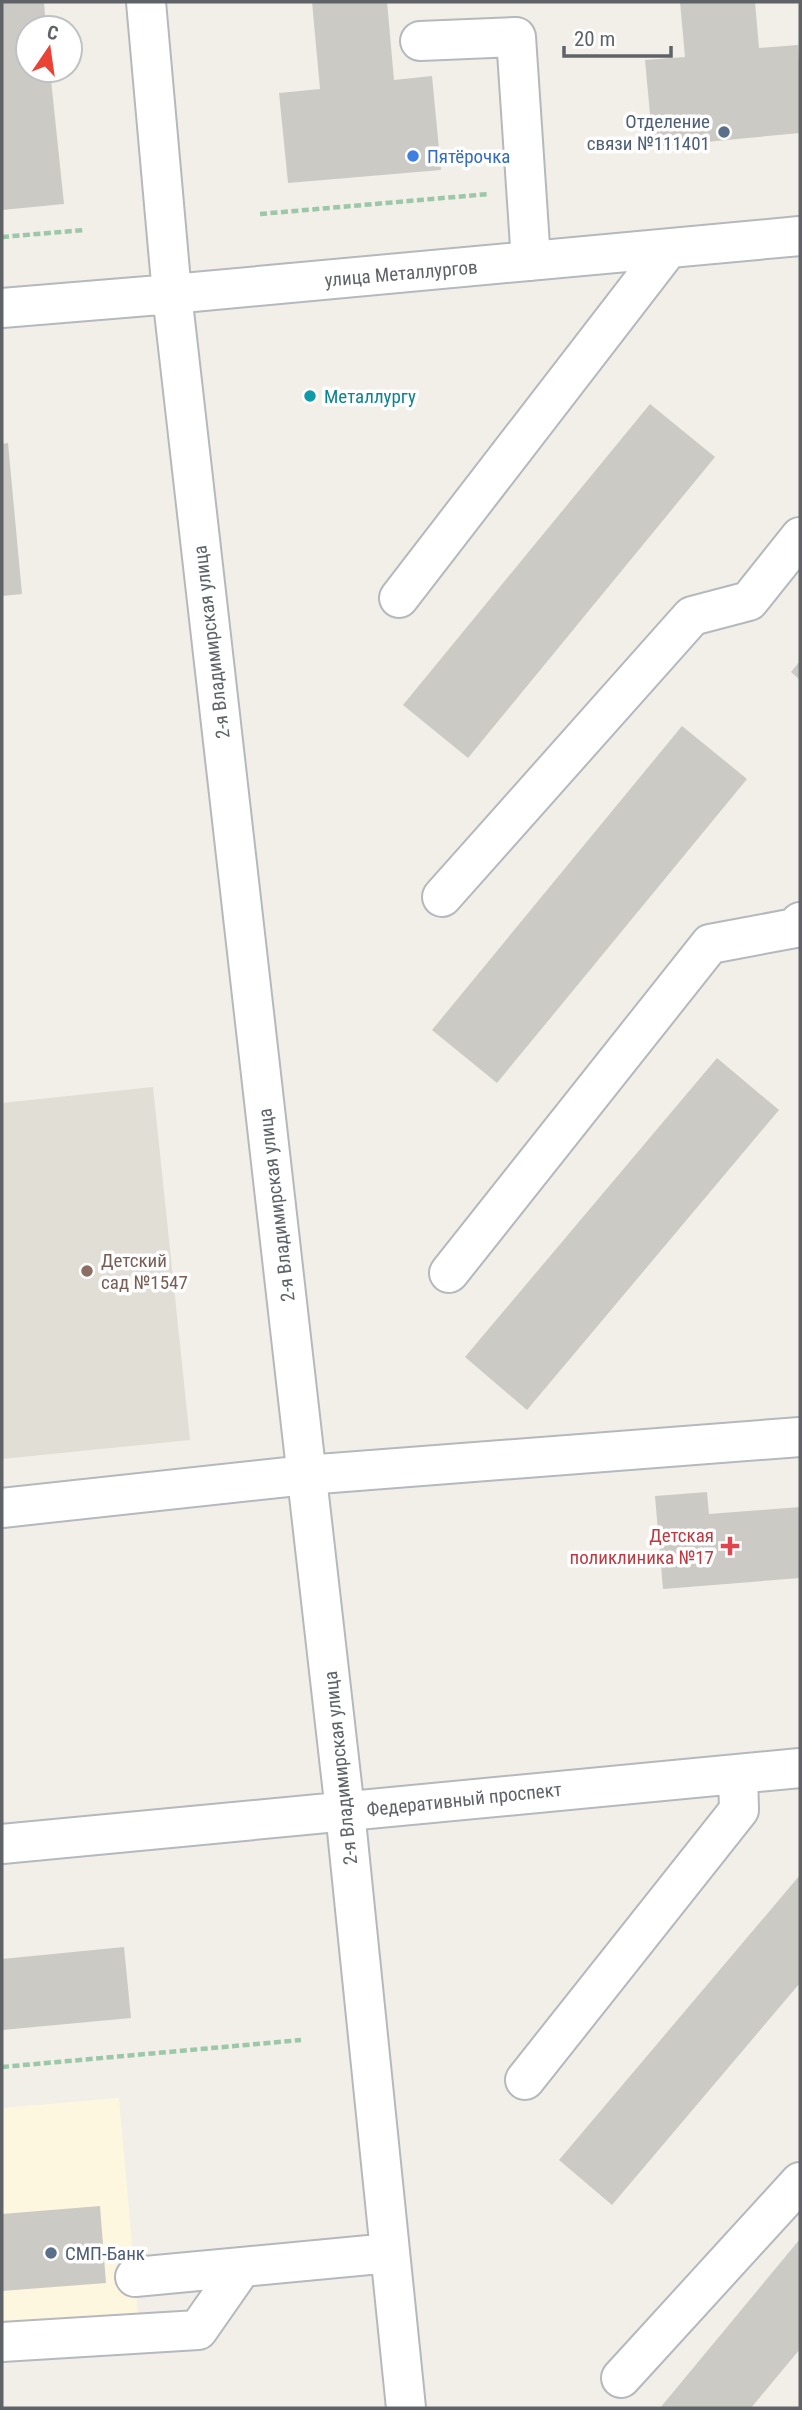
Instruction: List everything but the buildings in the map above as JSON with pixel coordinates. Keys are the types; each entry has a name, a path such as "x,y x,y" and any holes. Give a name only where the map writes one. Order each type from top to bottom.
{"street":[{"name":"2-я Владимирская улица","path":"146,2 172,294 345,1811 406,2408"},
{"path":"420,41 516,37 531,261"},
{"name":"улица Металлургов","path":"2,308 800,236"},
{"path":"399,598 668,248"},
{"path":"442,897 692,616 749,601 800,537"},
{"path":"449,1273 710,944 795,928 800,922"},
{"path":"2,1508 306,1475 800,1437"},
{"name":"Федеративный проспект","path":"2,1843 800,1768"},
{"path":"525,2080 739,1810 738,1774"},
{"path":"621,2378 800,2182"},
{"path":"135,2277 390,2253"},
{"path":"2,2342 198,2330 242,2267"}],"path":[{"path":"260,214 525,190"},
{"path":"2,237 84,230"},
{"path":"2,2067 301,2040"}],"shaded area":[{"name":"Детский сад №1547","path":"153,1087 190,1440 2,1459 2,1103"},
{"path":"119,2098 138,2314 2,2325 2,2108"}],"place":[{"name":"Отделение связи №111401","path":"724,132"},
{"name":"Пятёрочка","path":"413,156"},
{"name":"Металлургу","path":"310,396"},
{"name":"Детский сад №1547","path":"87,1271"},
{"name":"Детская поликлиника №17","path":"730,1546"},
{"name":"СМП-Банк","path":"51,2253"}]}
